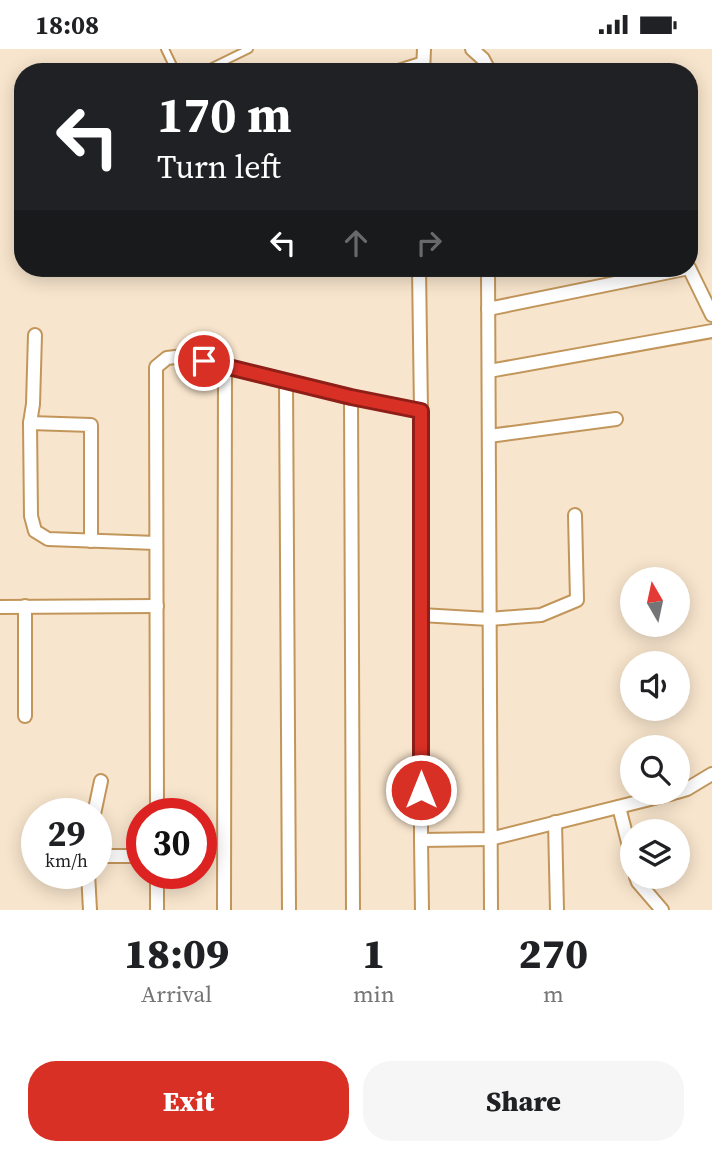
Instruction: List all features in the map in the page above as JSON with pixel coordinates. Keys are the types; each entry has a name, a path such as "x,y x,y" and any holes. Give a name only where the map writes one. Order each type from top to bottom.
{"street":[{"path":"472,49 485,63"},
{"path":"419,277 422,910"},
{"path":"488,277 491,910"},
{"path":"488,309 645,277"},
{"path":"693,277 712,315"},
{"path":"489,371 712,331"},
{"path":"35,335 30,423 31,516 35,531 48,540 156,543"},
{"path":"157,798 156,367 167,358 184,356 351,397 421,411"},
{"path":"225,366 225,910"},
{"path":"286,381 289,910"},
{"path":"351,397 353,910"},
{"path":"489,436 616,419"},
{"path":"30,423 91,425 91,541"},
{"path":"421,615 489,619 541,615 577,600 575,515"},
{"path":"24,606 25,716"},
{"path":"0,607 156,606"},
{"path":"690,787 712,774"},
{"path":"97,798 101,781"},
{"path":"421,840 490,839 627,805"},
{"path":"619,807 622,819"},
{"path":"555,822 557,910"},
{"path":"89,889 90,910"},
{"path":"157,889 157,910"},
{"path":"644,889 662,910"}],"lane":[{"path":"220,63 249,49"}],"route":[{"path":"204,361 421,411 421,790"}]}
